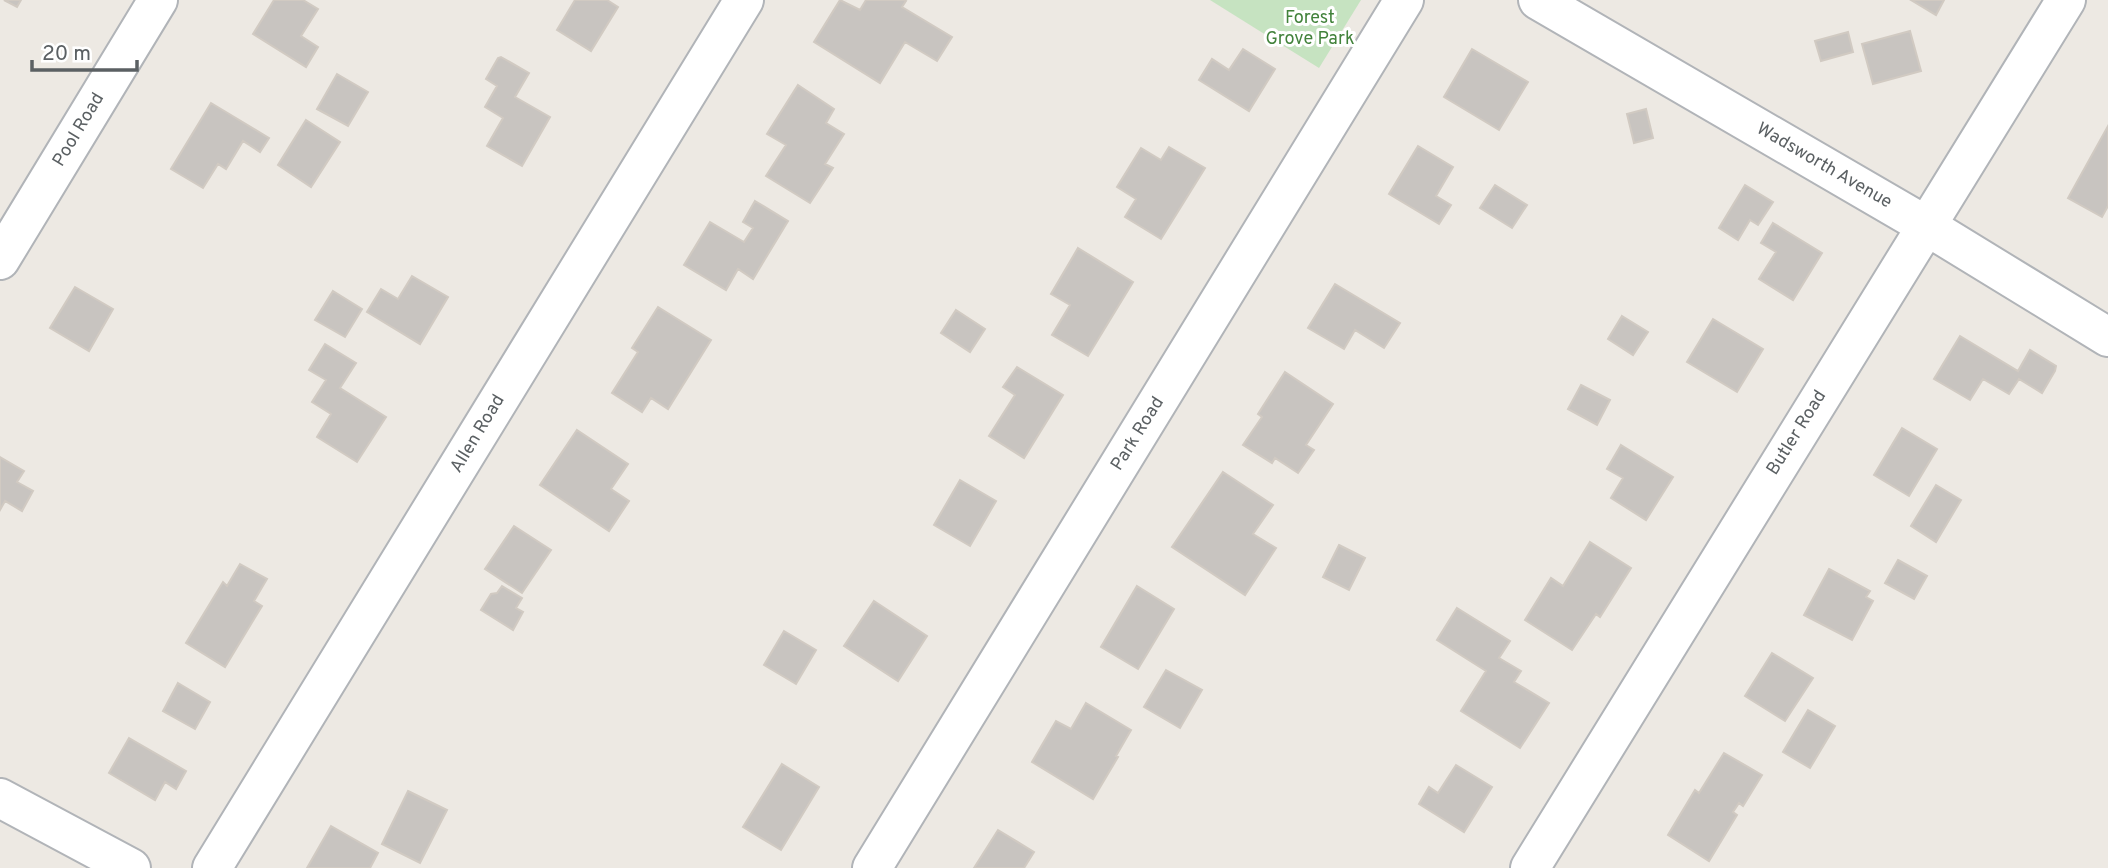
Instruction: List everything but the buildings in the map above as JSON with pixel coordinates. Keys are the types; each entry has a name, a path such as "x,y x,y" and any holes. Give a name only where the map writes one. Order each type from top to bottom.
{"street":[{"name":"Pool Road","path":"0,260 158,0"},
{"name":"Allen Road","path":"212,868 744,0"},
{"name":"Park Road","path":"872,868 1404,0"},
{"name":"Wadsworth Avenue","path":"1538,0 1925,225 2108,337"},
{"name":"Butler Road","path":"1531,868 2066,0"},
{"path":"0,798 131,868"}],"green space":[{"name":"Forest Grove Park","path":"1210,0 1361,0 1319,68"}]}
